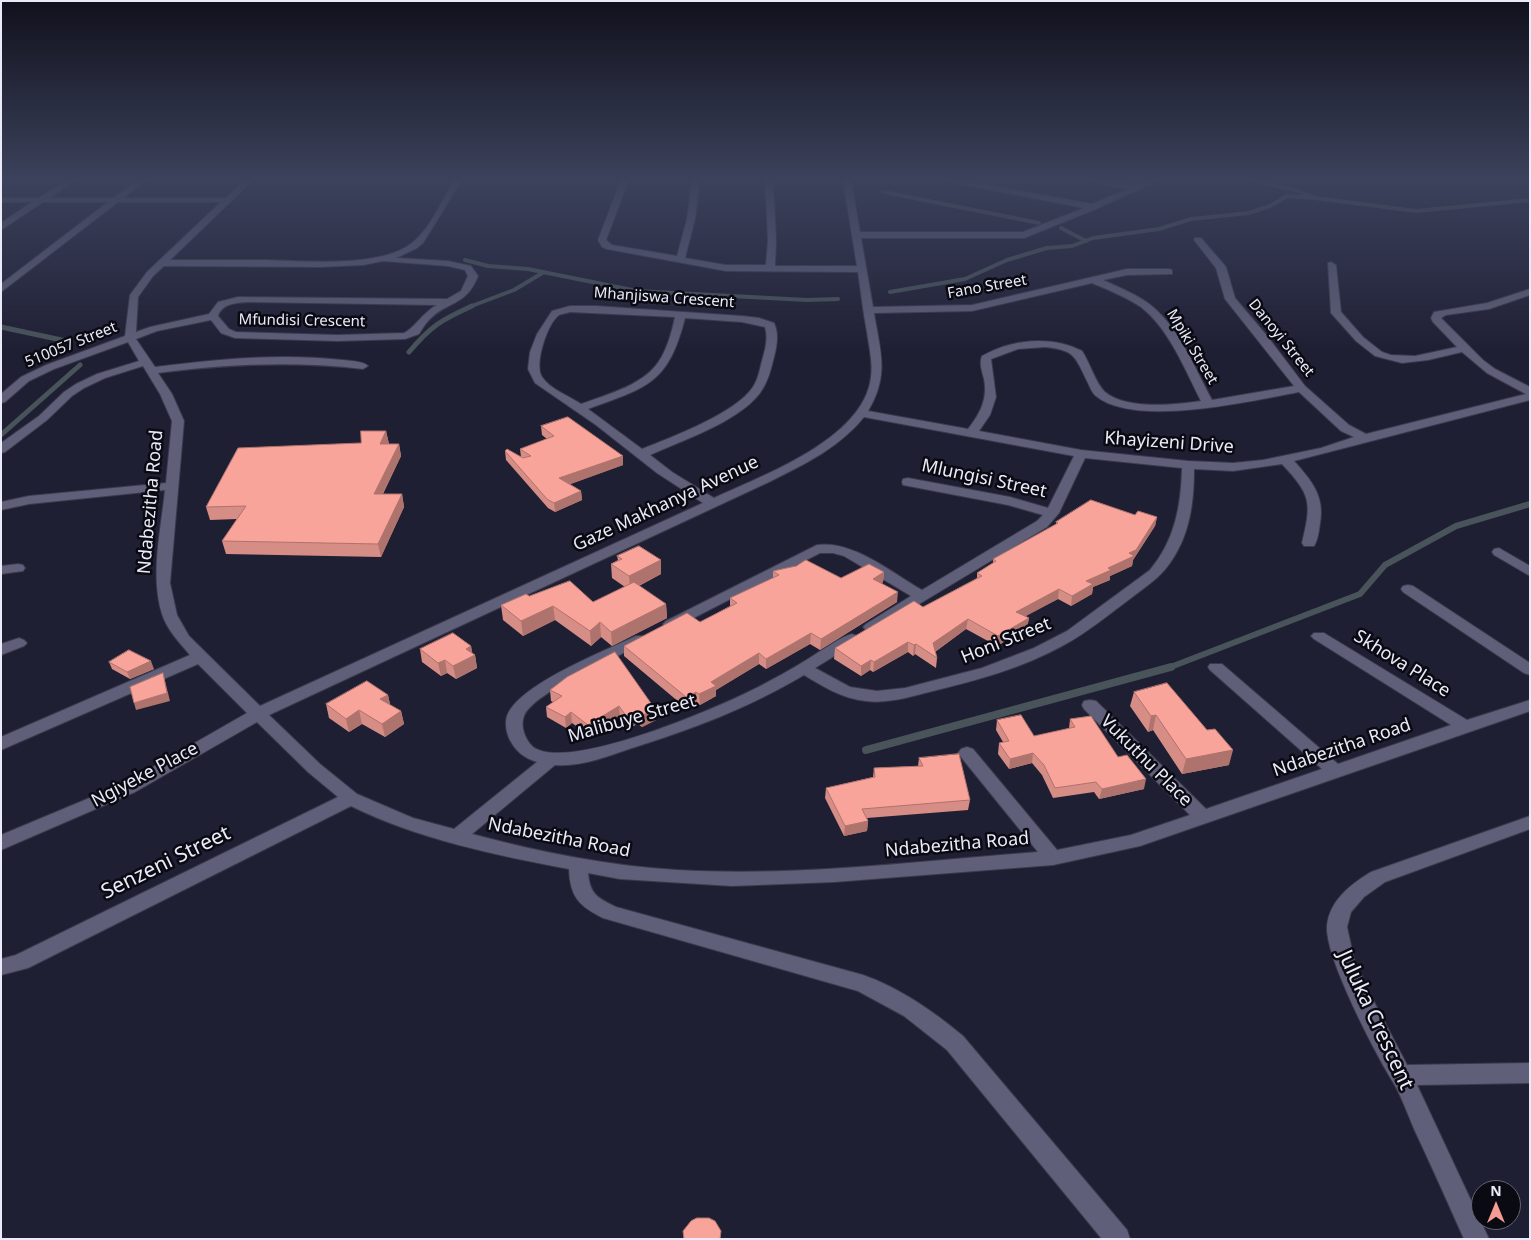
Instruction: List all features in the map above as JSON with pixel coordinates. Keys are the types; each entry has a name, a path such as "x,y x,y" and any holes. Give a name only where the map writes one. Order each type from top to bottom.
{"street":[{"path":"1,289 68,238"},
{"path":"130,337 133,297 150,274 188,238"},
{"path":"162,263 342,262 384,259 403,253 416,244 420,238"},
{"path":"604,238 602,242 618,249 726,268 863,269"},
{"path":"680,261 686,238"},
{"path":"770,269 772,238"},
{"name":"Gaze Makhanya Avenue","path":"259,713 713,503 808,458 830,444 861,413 872,395 877,372 858,238"},
{"name":"Danoyi Street","path":"1198,240 1221,267 1230,299 1258,331 1301,388 1345,428 1364,438"},
{"name":"Mfundisi Crescent","path":"384,259 455,265 468,268 473,276 468,288 449,302 426,315 415,332 405,336 351,338 234,336 225,331 213,316 215,309 225,303 248,299 449,302"},
{"path":"1331,264 1336,313 1373,351 1390,358 1410,360 1465,348"},
{"name":"Fano Street","path":"869,310 972,308 1127,272 1169,272"},
{"name":"Mpiki Street","path":"1094,280 1141,303 1156,314 1188,364 1208,404"},
{"path":"1530,292 1489,306 1438,314 1436,318 1491,371 1530,392"},
{"name":"Mhanjiswa Crescent","path":"642,454 698,428 747,400 761,382 766,368 773,338 770,326 759,321 596,308 570,309 556,313 534,356 534,371 536,377 543,384 580,408 642,454 713,503"},
{"path":"580,408 624,392 652,374 667,358 681,315"},
{"name":"510057 Street","path":"1,400 25,380 43,370 130,337 165,326 213,316"},
{"name":"Ndabezitha Road","path":"130,337 177,414 178,421 163,583 170,614 182,638 282,738 314,768 351,798 408,823 518,853 578,866 630,873 732,879 834,875 1053,858 1133,841 1530,705"},
{"path":"971,433 982,419 992,396 986,358 1000,350 1034,344 1057,345 1074,350 1078,353 1099,393 1110,401 1130,406 1149,407 1232,402 1301,388"},
{"path":"1,449 43,418 68,394 101,376 148,367 269,360 322,361 362,366"},
{"name":"Khayizeni Drive","path":"861,413 1081,454 1188,465 1233,467 1324,451 1364,438 1530,397"},
{"name":"Malibuye Street","path":"921,596 840,549 817,549 527,699 517,712 514,727 518,741 525,750 552,759 569,759 589,755 695,723 724,711 804,668 921,596 1034,530 1052,513 1081,454"},
{"path":"1285,459 1315,494 1317,514 1309,543"},
{"name":"Honi Street","path":"804,668 842,690 857,695 875,697 900,694 964,679 1004,666 1041,650 1071,634 1155,573 1165,562 1182,530 1186,507 1188,465"},
{"name":"Mlungisi Street","path":"908,482 1010,501 1052,513"},
{"path":"1,506 29,500 171,486"},
{"path":"1499,552 1530,572"},
{"path":"1,570 18,568"},
{"path":"1408,589 1530,670"},
{"name":"Skhova Place","path":"1319,636 1465,726"},
{"path":"1,650 19,643"},
{"path":"1,744 200,657"},
{"path":"1216,668 1336,772"},
{"name":"Vukuthu Place","path":"1090,705 1203,817"},
{"name":"Ngiyeke Place","path":"1,843 129,788 259,713"},
{"path":"967,753 1053,858"},
{"path":"457,836 552,759"},
{"name":"Senzeni Street","path":"1,967 21,962 351,798"},
{"name":"Juluka Crescent","path":"1477,1239 1350,974 1340,945 1337,927 1342,907 1361,887 1378,877 1530,822"},
{"path":"578,866 579,887 583,896 592,904 610,913 863,984 901,1001 928,1019 955,1043 1118,1239"},
{"path":"1400,1075 1530,1073"}],"building":[{"path":"568,417 623,456 559,478 581,491 554,503 547,499 505,451 507,449 523,458 531,456 520,449 554,436 541,426"},
{"path":"361,431 386,431 380,444 399,444 374,494 402,494 378,544 222,541 246,506 206,507 238,448 361,443"},
{"path":"1091,500 1135,515 1138,511 1157,517 1136,550 1129,553 1134,556 1108,568 1111,570 1086,581 1093,584 1072,596 1059,589 1016,612 1029,618 998,636 968,619 933,643 937,658 916,644 908,642 874,662 871,660 861,666 835,648 914,601 923,607 982,576 977,573 996,561 993,559 1058,523 1056,522"},
{"path":"639,546 661,560 629,576 611,564 622,559 617,556"},
{"path":"806,560 841,578 869,564 884,572 873,579 898,592 821,639 811,633 766,659 759,653 711,682 716,686 699,694 696,692 686,697 624,646 687,613 700,622 737,603 730,598 779,575 773,571 796,566"},
{"path":"570,581 593,602 634,582 666,604 611,632 600,622 590,631 553,606 521,621 501,605 526,594 529,596"},
{"path":"453,633 471,646 466,649 475,655 453,666 445,660 438,663 420,649"},
{"path":"129,650 151,661 127,672 109,662"},
{"path":"615,652 655,709 641,716 637,713 627,717 619,706 588,725 571,712 565,717 546,707 562,696 550,690 567,677"},
{"path":"163,673 167,693 134,703 130,687"},
{"path":"367,681 388,695 380,699 401,711 382,724 359,710 346,719 326,704"},
{"path":"1167,683 1207,730 1215,729 1233,750 1186,759 1156,715 1151,716 1134,692"},
{"path":"1021,715 1034,736 1075,727 1070,719 1091,716 1118,757 1127,755 1146,779 1102,789 1096,782 1055,788 1044,765 1033,753 1010,759 999,743 1009,741 997,720"},
{"path":"959,754 970,800 862,809 868,821 845,826 826,788 875,777 874,768 923,766 919,758"},
{"path":"697,1218 709,1218 715,1221 721,1231 720,1239 684,1239 683,1231 691,1221"}],"waterway":[{"path":"1080,238 1086,241"},
{"path":"1086,241 1094,238"},
{"path":"890,292 965,279 1007,260 1047,248 1072,246 1086,241"},
{"path":"465,260 488,266 544,272"},
{"path":"469,307 514,290 544,272"},
{"path":"544,272 637,291 807,300 838,299"},
{"path":"409,352 437,324 472,306"},
{"path":"1,327 71,342"},
{"path":"1,435 80,365"},
{"path":"1170,667 1360,594 1385,565 1456,526 1530,504"},
{"path":"866,750 1170,667"}]}
